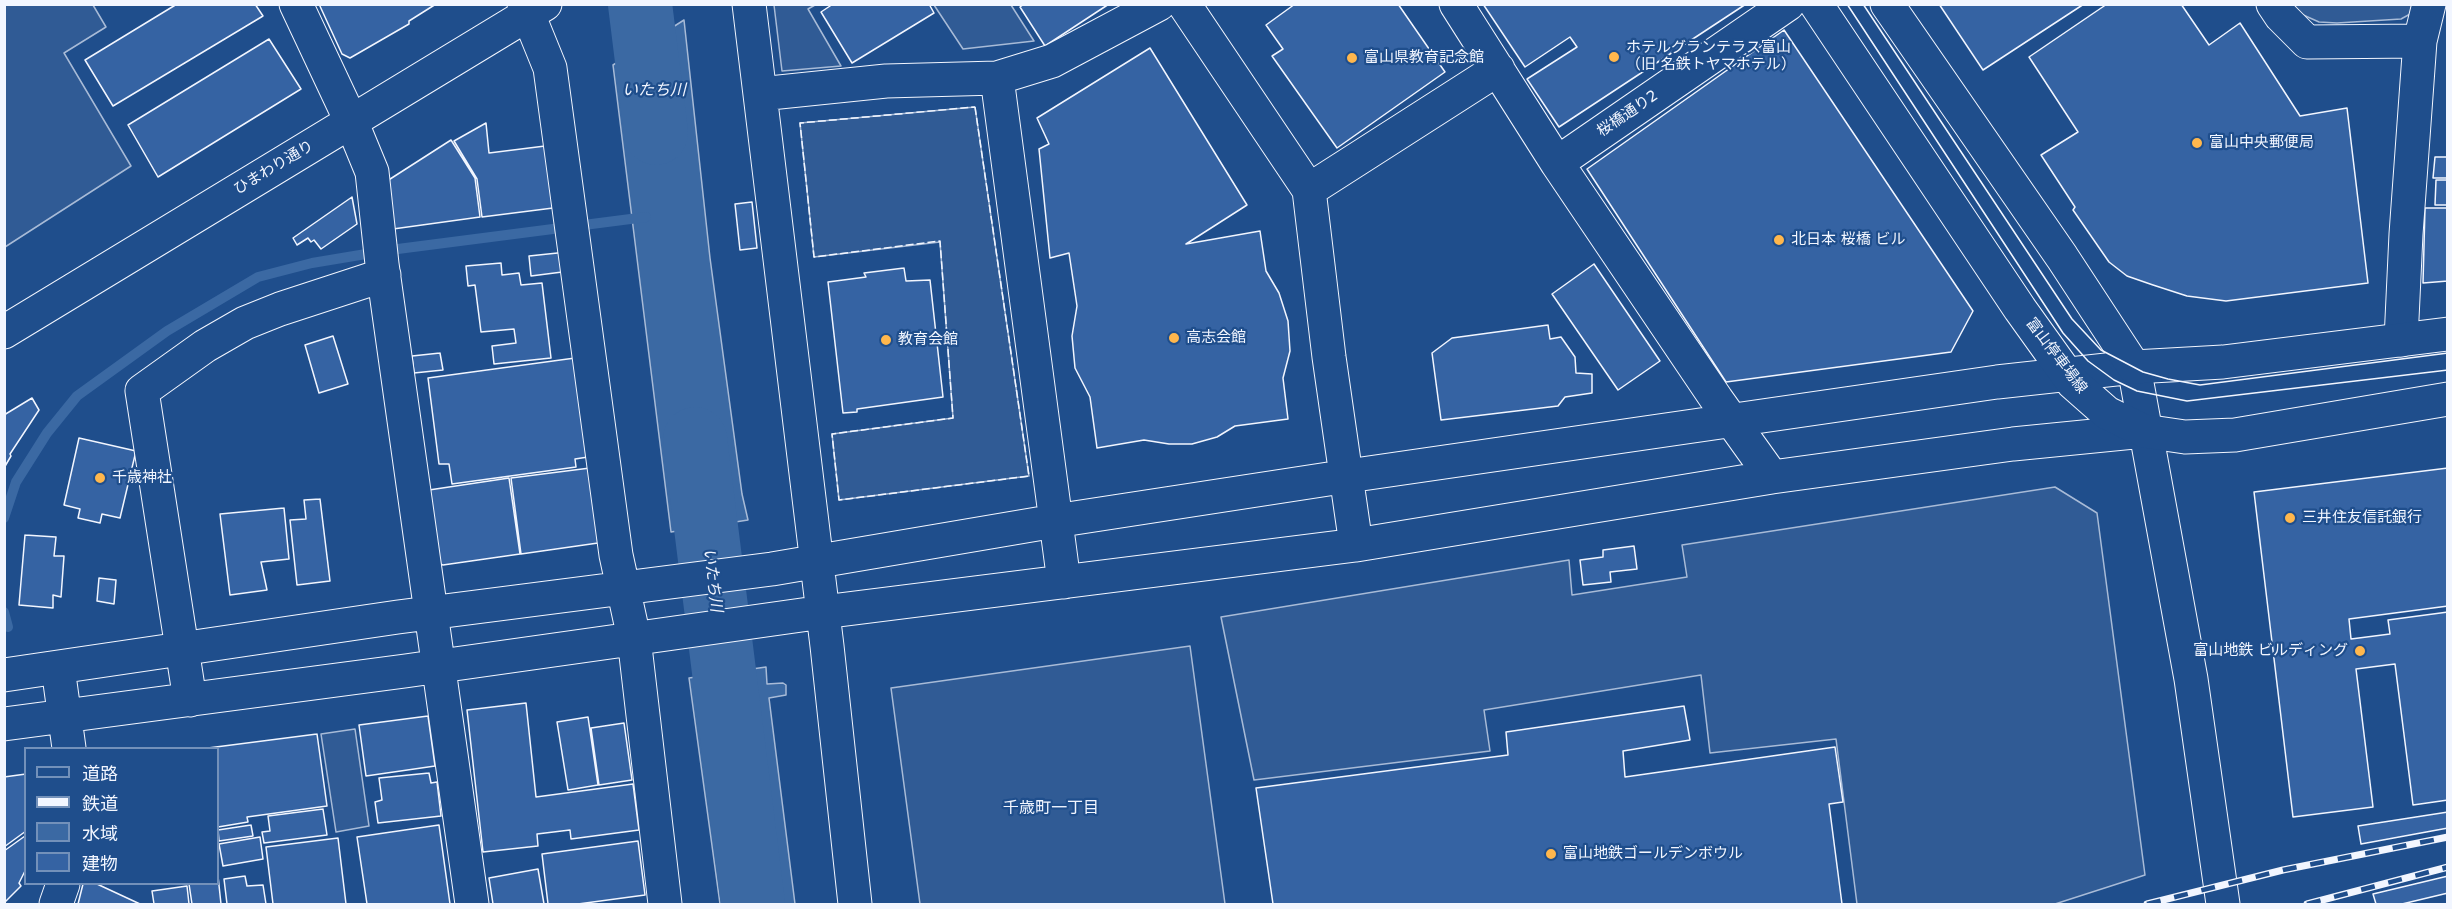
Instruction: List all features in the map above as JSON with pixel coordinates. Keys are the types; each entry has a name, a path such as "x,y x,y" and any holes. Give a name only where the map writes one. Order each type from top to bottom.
{"street":[{"path":"297,4 372,172 384,275 471,904"},
{"path":"749,4 823,612 855,904"},
{"path":"760,94 886,81 997,78 1052,61 1159,4"},
{"path":"1184,4 1309,190 1329,357 1348,476 1356,545"},
{"path":"1456,4 1557,163 1772,477"},
{"name":"桜橋通り2","path":"1557,163 1788,4"},
{"name":"富山停車場線","path":"1816,4 2020,309 2067,374 2089,400 2107,413 2144,431 2185,437 2235,435 2448,399"},
{"path":"1887,4 2067,265 2134,367 2191,679 2223,904"},
{"path":"2273,4 2281,16 2307,42 2420,41"},
{"path":"2401,340 2420,41 2429,4"},
{"path":"533,8 550,68 616,555 637,586 644,637 666,904"},
{"name":"ひまわり通り","path":"4,332 533,8"},
{"path":"1309,190 1498,69"},
{"path":"997,78 1064,582"},
{"path":"190,700 142,391 205,346 245,323 280,309 384,275"},
{"path":"4,675 431,612 817,563 1055,520 2067,374 2134,367 2223,362 2448,334"},
{"path":"4,724 438,667 823,612 1356,545 1772,477 2013,444 2144,431"},
{"path":"58,668 69,747"},
{"path":"56,904 63,885"}],"shaded area":[{"path":"5,4 93,5 106,27 64,53 131,166 5,247"},
{"path":"774,5 815,5 808,9 841,66 782,71"},
{"path":"934,5 1011,5 1034,41 963,49"},
{"path":"2294,5 2414,5 2412,13 2401,19 2337,23 2319,22 2301,14"},
{"path":"975,107 1029,476 839,500 832,434 953,418 940,242 814,257 800,123"},
{"path":"2055,487 2097,513 2145,875 2055,904 1857,904 1836,739 1710,753 1701,675 1484,710 1490,751 1254,780 1221,617 1569,560 1572,595 1687,577 1682,545"},
{"path":"1190,646 1225,904 920,904 891,688"},
{"path":"355,729 369,826 336,832 321,734"}],"water":[{"name":"いたち川","path":"684,20 710,258 742,494 748,520 671,532 613,65"},
{"path":"766,667 767,684 783,683 786,685 786,695 769,698 795,904 720,904 689,678"}],"building":[{"path":"177,4 255,4 263,16 113,106 85,60"},
{"path":"319,4 436,4 409,21 409,24 350,58 342,54"},
{"path":"833,4 929,4 934,13 852,63 821,12"},
{"path":"1024,4 1109,4 1045,46 1020,7"},
{"path":"1295,4 1398,4 1445,72 1337,148 1272,56 1283,49 1266,25"},
{"name":"ホテルグランテラス富山 （旧 名鉄トヤマホテル）","path":"1483,4 1746,4 1559,127 1527,79 1577,47 1570,37 1525,67"},
{"path":"1939,4 2084,4 1983,70"},
{"path":"2107,4 2181,4 2209,45 2240,23 2300,116 2347,108 2368,283 2226,301 2187,296 2153,285 2127,276 2109,262 2073,210 2075,207 2041,155 2078,132 2029,57"},
{"name":"北日本 桜橋 ビル","path":"1784,30 1973,311 1951,352 1726,382 1587,169"},
{"path":"269,39 301,89 158,177 128,125"},
{"path":"1150,48 1247,205 1186,244 1260,231 1266,271 1279,293 1288,321 1290,351 1283,378 1288,419 1235,426 1217,437 1192,444 1169,444 1144,440 1097,448 1090,397 1075,368 1072,336 1077,306 1069,253 1050,258 1039,149 1049,144 1037,118"},
{"path":"486,123 489,153 553,145 561,207 482,217 477,179 454,141"},
{"path":"451,140 475,178 480,217 393,229 387,181"},
{"path":"2435,157 2448,157 2448,178 2433,178"},
{"path":"2436,180 2448,180 2448,205 2435,205"},
{"path":"352,197 357,224 321,249 314,240 311,242 308,238 297,245 293,238"},
{"path":"752,202 757,248 740,250 735,204"},
{"path":"2425,208 2448,208 2448,281 2423,283"},
{"path":"567,252 570,271 531,276 529,256"},
{"path":"501,263 502,275 519,273 521,285 542,283 551,358 494,364 492,346 516,343 514,329 481,332 475,285 468,286 466,266"},
{"path":"1594,264 1660,361 1618,390 1552,294"},
{"name":"教育会館","path":"904,268 906,281 930,280 943,397 843,413 828,282 866,277 864,273"},
{"path":"1548,325 1550,339 1561,337 1575,357 1576,373 1592,374 1592,393 1565,397 1558,406 1441,420 1432,353 1452,338"},
{"path":"333,336 348,384 319,393 305,345"},
{"path":"440,353 443,370 414,373 412,356"},
{"path":"575,358 588,457 575,459 576,467 452,484 449,464 439,464 428,378"},
{"path":"32,398 39,410 10,454 4,468 4,415"},
{"name":"千歳神社","path":"79,438 136,451 120,518 102,514 100,523 78,518 80,509 64,505"},
{"path":"590,468 598,543 521,554 511,478"},
{"name":"富山地鉄 ビルディング","path":"2448,468 2448,606 2349,619 2351,639 2390,634 2388,620 2448,612 2448,800 2413,805 2395,664 2356,669 2373,807 2293,817 2254,492"},
{"path":"509,478 520,554 440,564 429,490"},
{"path":"320,499 330,581 297,585 290,520 306,519 304,500"},
{"path":"284,508 289,559 261,562 267,590 230,595 220,514"},
{"path":"25,535 56,537 54,556 64,556 61,597 53,595 53,608 19,605"},
{"path":"1634,546 1637,569 1610,572 1611,582 1583,585 1580,560 1603,557 1603,550"},
{"path":"99,578 116,580 114,604 97,601"},
{"path":"526,703 536,797 633,784 639,830 571,839 570,830 537,834 538,846 483,852 467,710"},
{"name":"富山地鉄ゴールデンボウル","path":"1684,706 1690,740 1623,751 1625,777 1835,747 1843,802 1829,804 1842,904 1273,904 1256,788 1508,755 1506,732"},
{"path":"428,716 435,766 366,776 359,725"},
{"path":"588,717 598,785 568,790 557,722"},
{"path":"624,723 632,780 599,785 591,728"},
{"path":"317,734 327,806 247,817 248,822 219,827 219,747 216,747"},
{"path":"429,773 431,783 437,782 441,816 378,823 375,802 382,800 379,778"},
{"path":"24,774 24,832 4,847 4,777"},
{"path":"323,809 327,835 264,843 262,832 270,831 268,816"},
{"path":"2448,812 2448,828 2361,844 2358,826"},
{"path":"251,825 253,836 219,841 219,830"},
{"path":"439,825 450,904 367,904 357,837"},
{"path":"24,837 24,873 19,883 21,886 4,903 4,851"},
{"path":"260,837 263,859 223,866 219,844"},
{"path":"338,838 346,904 273,904 266,847"},
{"path":"638,841 645,895 578,904 548,904 542,854"},
{"path":"538,869 544,904 493,904 489,878"},
{"path":"245,876 247,886 263,885 266,904 227,904 224,879"},
{"path":"2448,876 2448,893 2402,904 2376,904 2373,894"},
{"path":"83,885 99,885 140,904 78,904"},
{"path":"189,885 219,885 221,904 192,904"},
{"path":"187,886 189,904 154,904 152,891"}],"waterway":[{"name":"いたち川","path":"640,4 656,133"},
{"path":"4,518 16,482 47,433 77,396 167,331 258,277 312,263 390,250 646,217"},
{"name":"いたち川","path":"695,439 753,904"},
{"path":"4,612 8,627"}],"tram line":[{"path":"1847,4 2063,333 2088,361 2114,380 2137,391 2187,401 2448,370"},
{"path":"1863,4 2072,319 2101,350 2143,372 2200,385 2448,353"}],"railway":[{"path":"2147,904 2283,870 2448,837"},
{"path":"2307,904 2448,867"}],"fence":[{"path":"975,107 1029,476 839,500 832,434 953,418 940,241 814,257 800,123 975,107"}],"place":[{"name":"ホテルグランテラス富山 （旧 名鉄トヤマホテル）","path":"1614,57"},
{"name":"富山県教育記念館","path":"1352,58"},
{"name":"富山中央郵便局","path":"2197,143"},
{"name":"北日本 桜橋 ビル","path":"1779,240"},
{"name":"高志会館","path":"1174,338"},
{"name":"教育会館","path":"886,340"},
{"name":"千歳神社","path":"100,478"},
{"name":"三井住友信託銀行","path":"2290,518"},
{"name":"富山地鉄 ビルディング","path":"2360,651"},
{"name":"富山地鉄ゴールデンボウル","path":"1551,854"}],"district":[{"name":"千歳町一丁目","path":"1051,809"}]}
